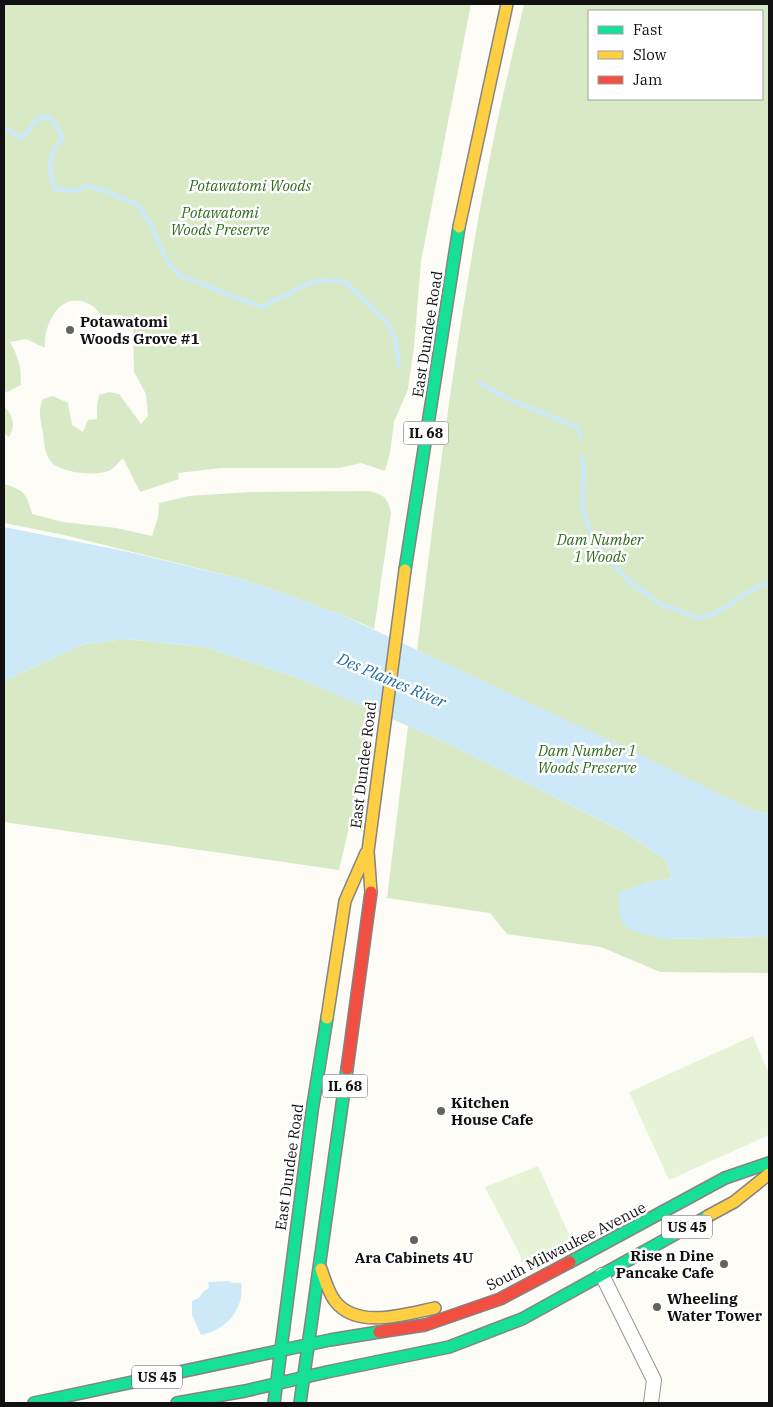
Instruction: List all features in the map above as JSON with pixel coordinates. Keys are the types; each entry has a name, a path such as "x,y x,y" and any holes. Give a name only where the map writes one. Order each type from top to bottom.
{"main road":[{"name":"East Dundee Road","path":"300,1403 371,898 368,851 412,520 458,238 507,4"},
{"name":"East Dundee Road","path":"274,1403 310,1121 346,901 368,851"},
{"name":"South Milwaukee Avenue","path":"281,1350 425,1325 500,1299 725,1178 769,1163"},
{"name":"US 45","path":"177,1403 304,1379 327,1372 449,1347 522,1319 734,1202 769,1174"},
{"path":"320,1268 328,1291 337,1303 344,1310 361,1317 500,1299"},
{"name":"US 45","path":"34,1403 281,1350"}],"street":[{"path":"602,1275 654,1380 651,1403"}],"green space":[{"name":"Potawatomi Woods","path":"4,4 471,4 421,261 414,347 408,389 394,422 390,453 385,471 361,463 340,468 221,468 178,473 179,479 140,492 123,458 110,470 102,473 79,473 52,463 45,449 40,412 43,399 53,396 68,403 72,425 83,432 88,420 97,419 99,395 109,392 119,394 141,424 148,416 146,394 134,372 133,324 121,315 101,315 93,306 79,301 70,301 56,311 47,329 45,348 26,339 10,342 19,363 21,385 7,392 4,391"},
{"name":"Dam Number 1 Woods","path":"524,4 769,4 769,814 750,809 417,650 449,400 468,276 503,96"},
{"path":"4,406 10,413 13,421 9,437 4,433"},
{"path":"4,484 16,488 24,494 32,514 63,522 116,528 152,536 158,517 159,503 189,496 250,492 369,491 378,494 387,500 391,513 374,629 340,614 245,580 64,535 4,523"},
{"path":"125,639 205,647 298,678 370,709 362,772 339,870 4,822 4,681 84,644"},
{"path":"408,726 447,743 620,830 665,859 672,878 645,883 663,939 769,937 769,973 660,972 601,947 507,934 490,913 387,898"},
{"path":"753,1036 769,1074 769,1135 669,1180 629,1092"},
{"path":"538,1166 572,1241 521,1262 521,1257 485,1187"}],"water":[{"name":"Des Plaines River","path":"4,527 129,552 245,580 340,614 637,753 750,809 769,814 769,937 663,939 630,930 621,920 618,893 645,883 672,878 665,859 620,830 447,743 298,678 205,647 125,639 84,644 4,681"},
{"path":"229,1281 241,1283 240,1301 237,1310 226,1323 201,1335 192,1315 192,1301 199,1298 209,1288 208,1282"}],"waterway":[{"path":"4,128 23,138 35,122 40,119 44,117 53,121 63,138 54,151 50,162 55,189 74,191 87,186 106,191 138,205 150,223 167,261 181,276 261,307 310,283 323,280 345,282 385,320 395,339 399,366"},
{"path":"479,383 511,400 579,428 580,437"},
{"path":"582,456 584,474 582,505 588,526 601,551 631,583 659,603 697,618 712,615 757,587 769,583"}],"traffic: fast":[{"path":"405,570 459,227"},
{"path":"274,1403 312,1111 327,1018"},
{"path":"300,1403 347,1069"},
{"path":"570,1262 725,1178 769,1163"},
{"path":"177,1403 245,1391 449,1347 522,1319 708,1216"},
{"path":"34,1403 330,1340 379,1332"}],"traffic: slow":[{"path":"459,227 507,4"},
{"path":"371,892 368,851 405,570"},
{"path":"327,1018 345,901 366,853"},
{"path":"708,1216 734,1202 769,1174"},
{"path":"321,1269 335,1301 344,1310 356,1315 382,1318 435,1308"}],"traffic: jam":[{"path":"347,1069 371,892"},
{"path":"379,1332 425,1325 500,1299 570,1262"}],"place":[{"name":"Potawatomi Woods Grove #1","path":"70,330"},
{"name":"Kitchen House Cafe","path":"441,1111"},
{"name":"Ara Cabinets 4U","path":"414,1240"},
{"name":"Rise n Dine Pancake Cafe","path":"724,1264"},
{"name":"Wheeling Water Tower","path":"657,1307"}],"park label":[{"name":"Potawatomi Woods Preserve","path":"220,220"},
{"name":"Dam Number 1 Woods Preserve","path":"587,758"}]}
